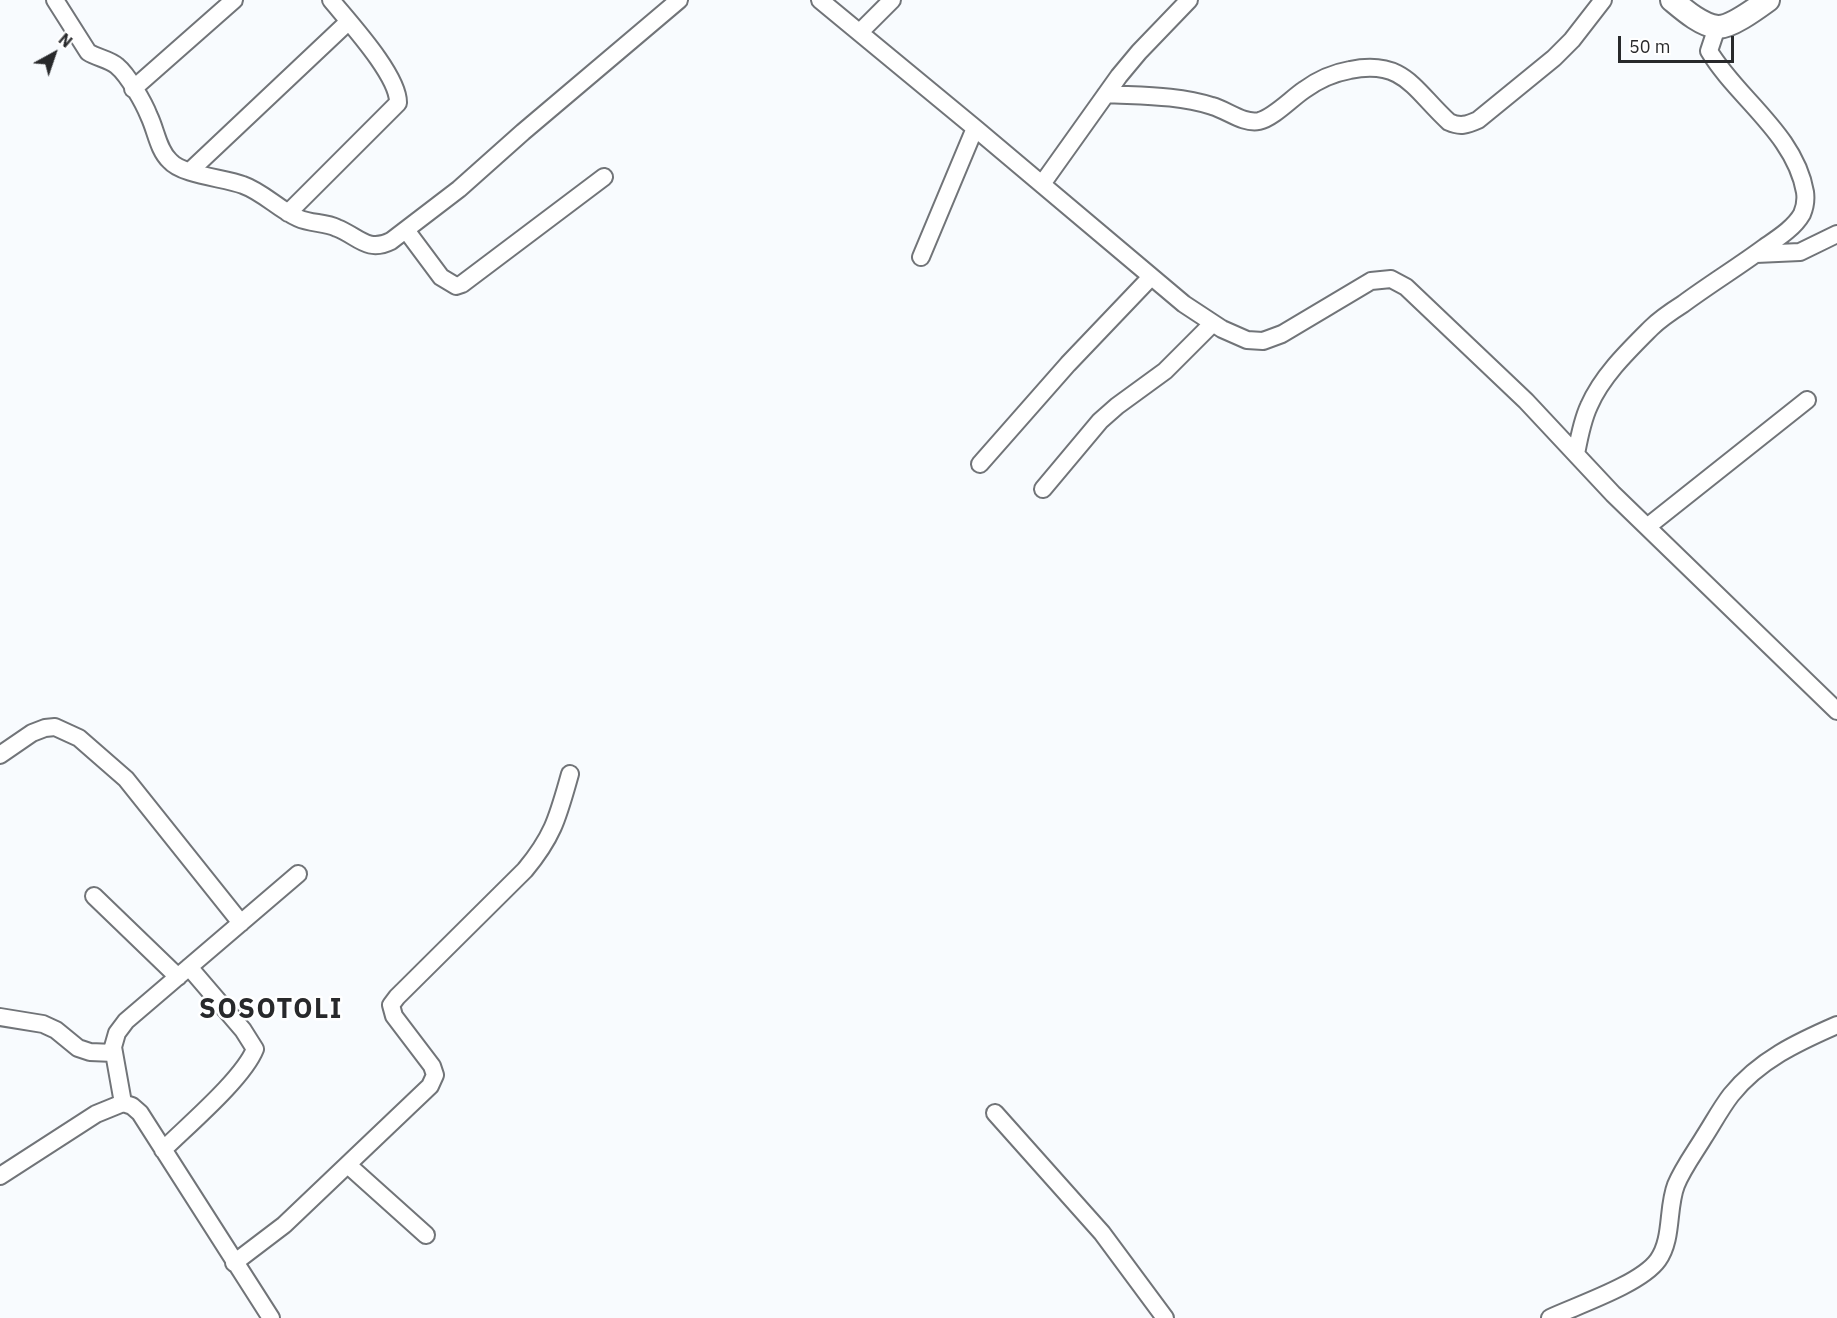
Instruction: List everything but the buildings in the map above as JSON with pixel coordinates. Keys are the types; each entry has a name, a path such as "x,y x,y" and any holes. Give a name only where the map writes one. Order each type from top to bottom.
{"street":[{"path":"55,0 88,52 117,66 149,114 165,155 171,163 190,171 243,185 288,213 312,224 338,228 372,246 381,246 406,230 459,189 679,0"},
{"path":"133,89 234,0"},
{"path":"288,213 398,103 398,94 389,75 331,0"},
{"path":"820,0 1184,304 1213,323 1247,340 1263,341 1282,334 1371,281 1391,279 1406,287 1518,393 1647,528 1837,711"},
{"path":"860,32 892,0"},
{"path":"1042,184 1139,52 1189,0"},
{"path":"1106,94 1194,101 1226,110 1248,121 1258,121 1268,117 1314,82 1328,75 1374,67 1394,71 1409,82 1449,122 1457,126 1469,124 1554,58 1572,40 1603,0"},
{"path":"1672,0 1702,21 1717,27 1727,25 1768,0"},
{"path":"190,171 348,22"},
{"path":"1576,454 1588,407 1606,377 1660,320 1785,234 1802,214 1805,192 1798,170 1780,139 1728,78 1710,53 1709,47 1717,27"},
{"path":"921,257 975,128"},
{"path":"406,230 441,277 456,286 462,284 604,177"},
{"path":"1756,254 1800,252 1837,234"},
{"path":"980,464 1068,364 1151,277"},
{"path":"1043,489 1100,421 1165,371 1213,323"},
{"path":"1647,528 1807,400"},
{"path":"0,756 45,728 55,728 79,738 126,779 241,922"},
{"path":"234,1263 284,1225 430,1086 435,1076 432,1066 394,1016 391,1005 537,856 555,825 570,774"},
{"path":"123,1103 114,1053 117,1033 126,1021 298,874"},
{"path":"94,896 183,972 243,1030 255,1049 251,1060 237,1076 163,1150"},
{"path":"0,1017 43,1024 56,1030 78,1048 90,1052 114,1053"},
{"path":"1550,1318 1647,1272 1658,1260 1665,1247 1670,1206 1676,1184 1730,1096 1745,1078 1764,1062 1800,1041 1837,1025"},
{"path":"0,1176 96,1114 123,1103 132,1106 140,1113 271,1318"},
{"path":"995,1113 1102,1233 1165,1318"},
{"path":"348,1166 426,1235"}],"district":[{"name":"SOSOTOLI","path":"271,1010"}]}
